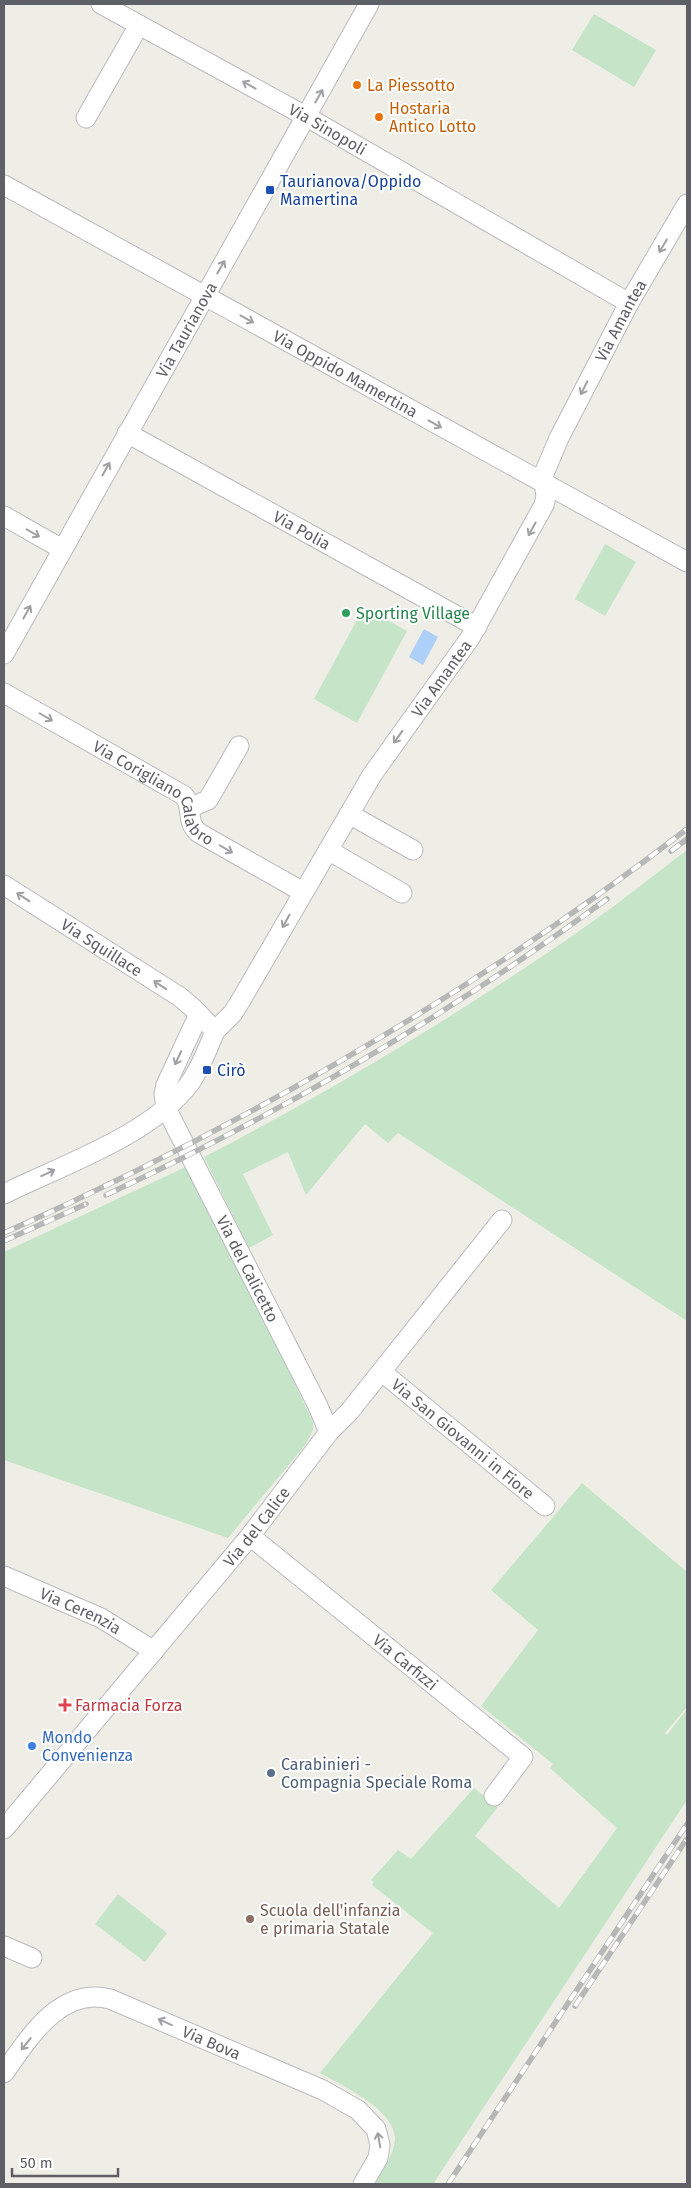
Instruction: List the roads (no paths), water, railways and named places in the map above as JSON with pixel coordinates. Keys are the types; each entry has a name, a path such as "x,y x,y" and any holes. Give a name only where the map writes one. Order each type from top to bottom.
{"street":[{"name":"Via Sinopoli","path":"101,4 307,117 629,303"},
{"name":"Via Taurianova","path":"4,654 369,4"},
{"path":"86,118 140,24"},
{"name":"Via Oppido Mamertina","path":"4,185 687,562"},
{"name":"Via Amantea","path":"4,1194 114,1142 166,1108 177,1098 194,1076 215,1031 237,1007 386,753 461,652 477,627 544,505 546,496 543,483 544,471 559,438 629,303 687,204"},
{"name":"Via Polia","path":"127,433 477,627"},
{"path":"4,516 62,549"},
{"name":"Via Corigliano Calabro","path":"4,693 183,796 188,800 191,824 199,833 303,892"},
{"path":"189,808 208,800 239,746"},
{"path":"349,814 413,850"},
{"path":"328,850 402,893"},
{"name":"Via Squillace","path":"4,885 180,998 215,1031"},
{"path":"166,1108 164,1094 166,1085 199,1014"},
{"name":"Via del Calicetto","path":"166,1108 314,1398 329,1432"},
{"name":"Via del Calice","path":"4,1829 250,1536 329,1432 349,1412 382,1372 502,1220"},
{"name":"Via San Giovanni in Fiore","path":"382,1372 545,1506"},
{"name":"Via Carfizzi","path":"250,1536 523,1757 494,1796"},
{"name":"Via Cerenzia","path":"4,1576 101,1618 154,1651"},
{"path":"4,1946 32,1958"},
{"name":"Via Bova","path":"4,2073 44,2022 59,2008 90,1996 110,1998 323,2090 358,2110 376,2129 380,2145 378,2158 363,2184"}],"water":[{"path":"424,629 438,637 423,665 409,657"}],"railway":[{"path":"4,1233 183,1147 357,1051 442,1000 525,945 687,829"},
{"path":"671,851 687,839"},
{"path":"106,1195 237,1130 364,1059 488,982 607,899"},
{"path":"4,1241 86,1204"},
{"path":"448,2184 687,1824"},
{"path":"575,2006 686,1840"}],"place":[{"name":"La Piessotto","path":"357,85"},
{"name":"Hostaria Antico Lotto","path":"379,117"},
{"name":"Taurianova/Oppido Mamertina","path":"270,190"},
{"name":"Sporting Village","path":"346,613"},
{"name":"Cirò","path":"207,1070"},
{"name":"Farmacia Forza","path":"65,1705"},
{"name":"Mondo Convenienza","path":"32,1746"},
{"name":"Carabinieri - Compagnia Speciale Roma","path":"271,1773"},
{"name":"Scuola dell'infanzia e primaria Statale","path":"250,1919"}]}
